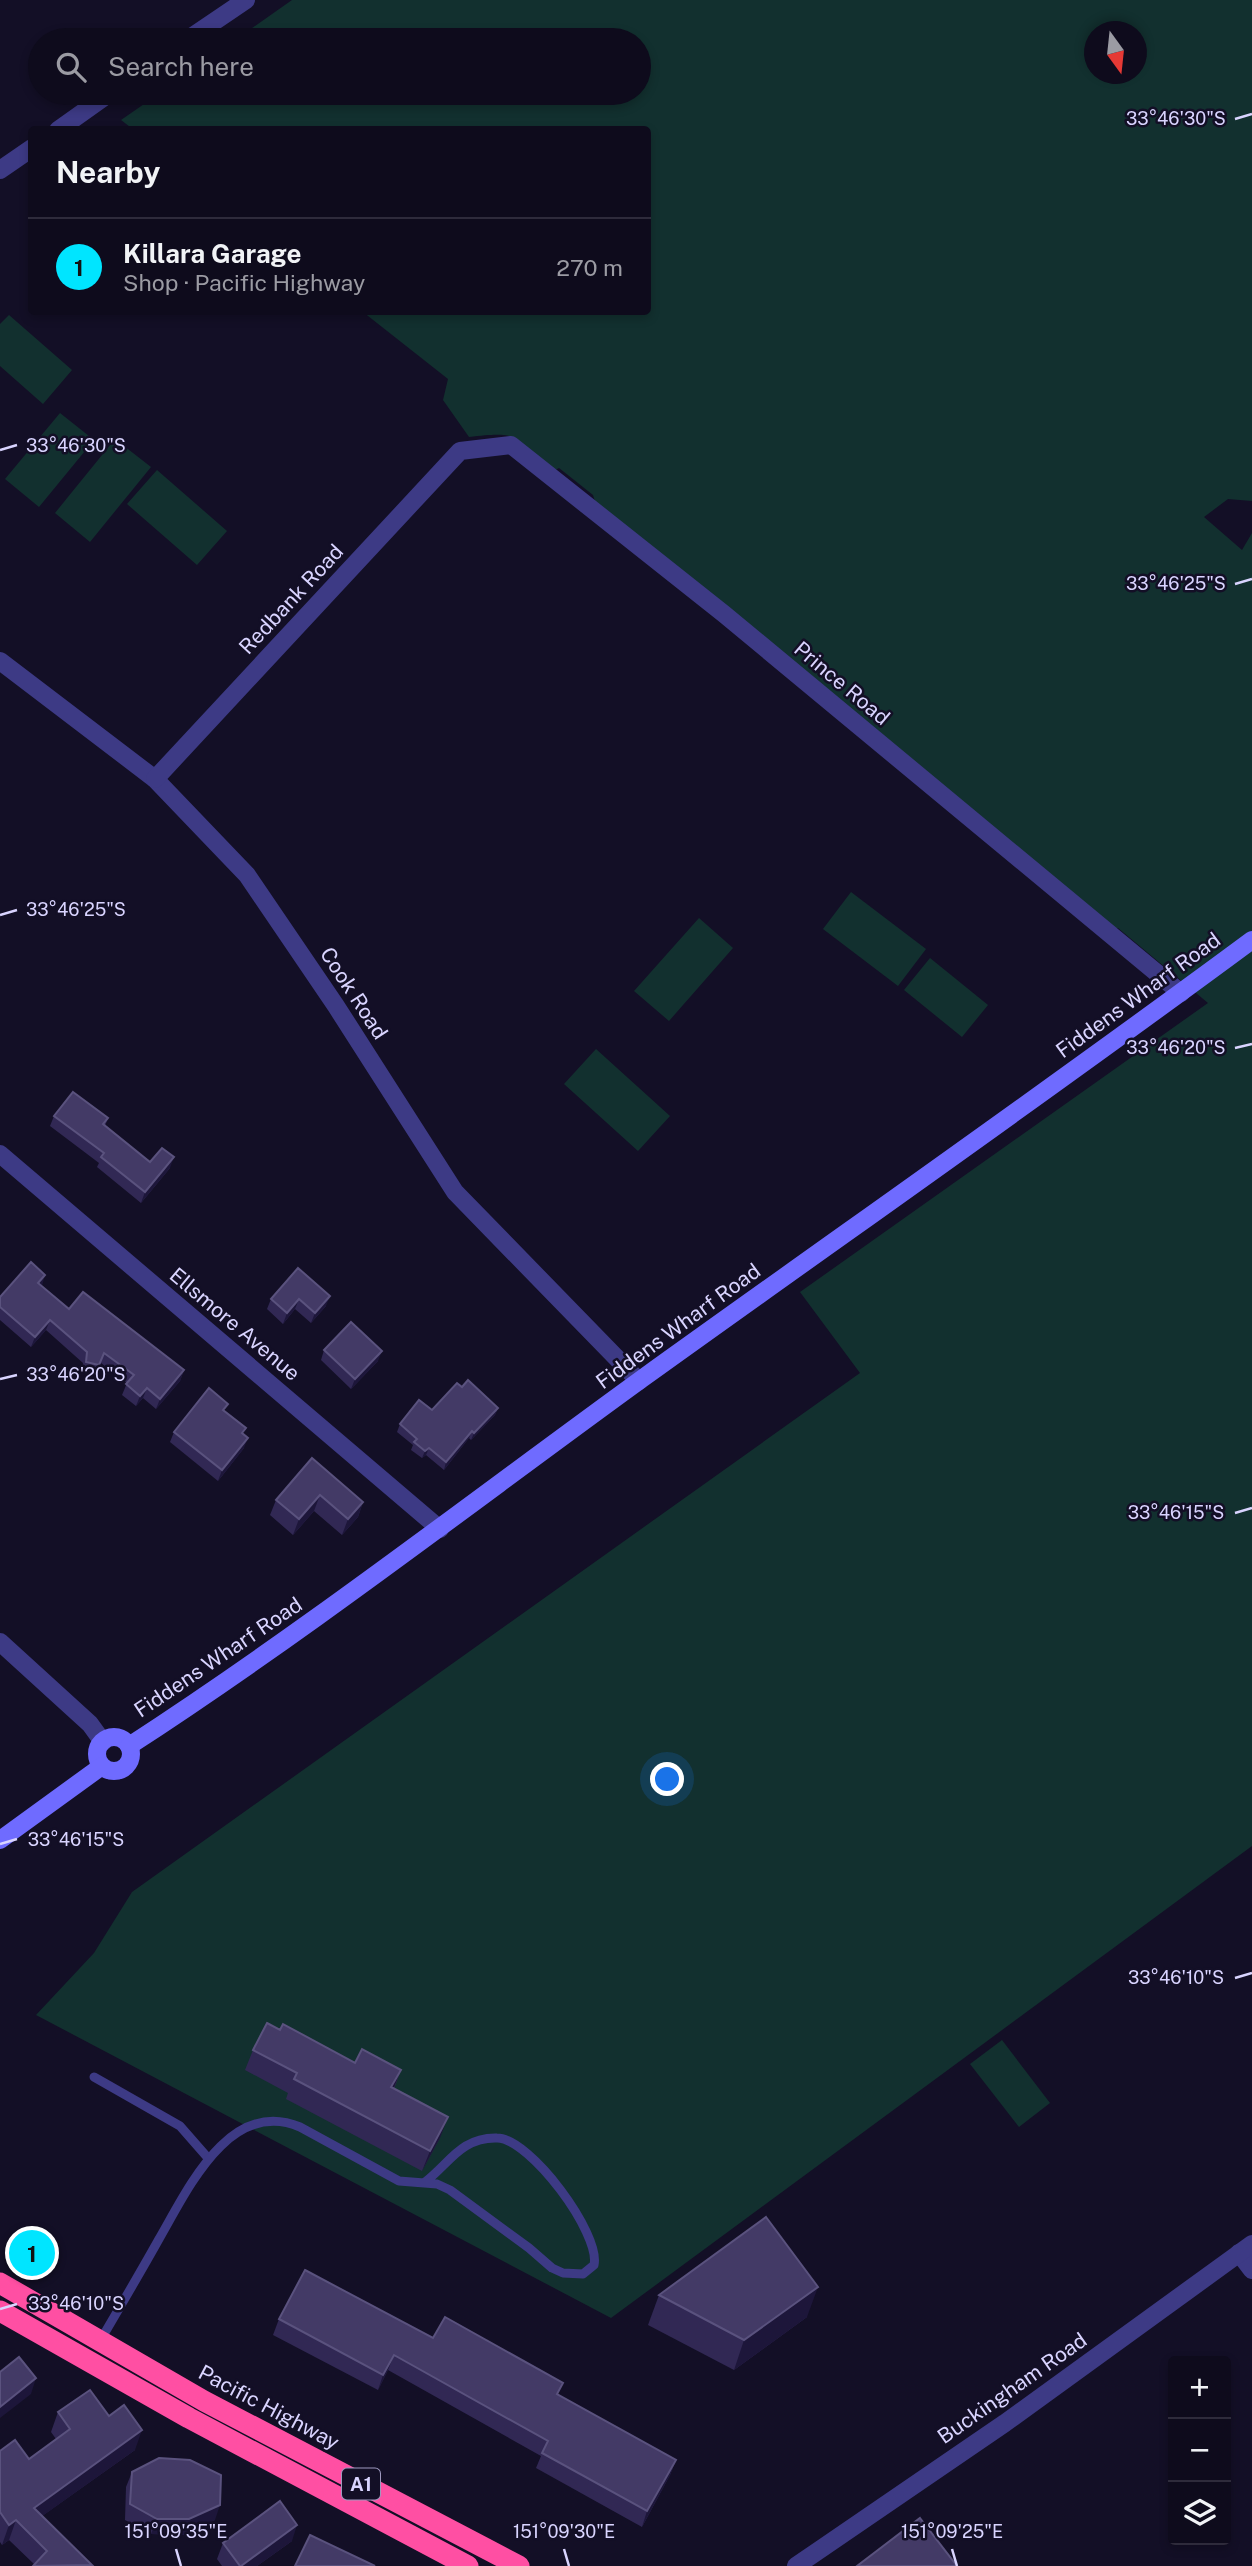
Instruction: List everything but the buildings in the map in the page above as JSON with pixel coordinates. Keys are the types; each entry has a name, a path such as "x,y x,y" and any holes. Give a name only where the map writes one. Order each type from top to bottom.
{"highway":[{"name":"Pacific Highway","path":"0,2283 204,2401 519,2566"},
{"name":"A1","path":"0,2311 189,2418 468,2566"}],"street":[{"path":"205,28 246,0"},
{"path":"64,126 93,105"},
{"path":"0,170 28,151"},
{"name":"Prince Road","path":"460,451 511,445 724,614 1181,993"},
{"name":"Redbank Road","path":"155,779 460,451"},
{"name":"Cook Road","path":"0,661 155,779 247,875 336,1006 455,1192 639,1381"},
{"name":"Fiddens Wharf Road","path":"129,1746 219,1687 440,1529 639,1381 1252,940"},
{"name":"Ellsmore Avenue","path":"0,1154 440,1529"},
{"path":"0,1642 90,1724 103,1742"},
{"path":"117,1738 129,1746 131,1758 124,1768 113,1771 102,1766 97,1754 103,1742 117,1738"},
{"path":"0,1840 102,1766"},
{"path":"1245,2248 1252,2270"},
{"name":"Buckingham Road","path":"796,2566 1004,2423 1245,2248"}],"lane":[{"path":"94,2077 180,2126 208,2158"},
{"path":"100,2341 208,2158 255,2124 278,2121 300,2127 400,2181 425,2182 450,2190 552,2268 563,2273 583,2274 594,2265 592,2239 569,2203 524,2151 508,2141 498,2137 461,2147 425,2182"}],"green space":[{"path":"292,0 1252,0 1252,501 1228,499 1204,517 1242,550 1252,533 1252,1846 611,2318 36,2015 94,1953 132,1892 860,1373 800,1292 1208,1003 1118,928 1112,931 598,511 593,495 559,468 548,474 522,444 508,436 469,437 443,400 448,379 367,315 651,315 651,126 129,126 121,120 143,105 651,105 651,28 252,28"},
{"path":"9,315 72,370 43,404 0,366 0,324"},
{"path":"60,413 94,440 39,507 5,479"},
{"path":"115,439 151,467 90,542 55,513"},
{"path":"157,470 227,531 197,565 127,504"},
{"path":"851,892 926,949 898,986 823,929"},
{"path":"699,918 733,948 669,1021 634,991"},
{"path":"930,958 988,1005 962,1037 904,990"},
{"path":"596,1049 670,1116 638,1151 564,1084"},
{"path":"1002,2040 1050,2103 1019,2127 970,2064"}],"place":[{"name":"Killara Garage","path":"32,2253"}]}
